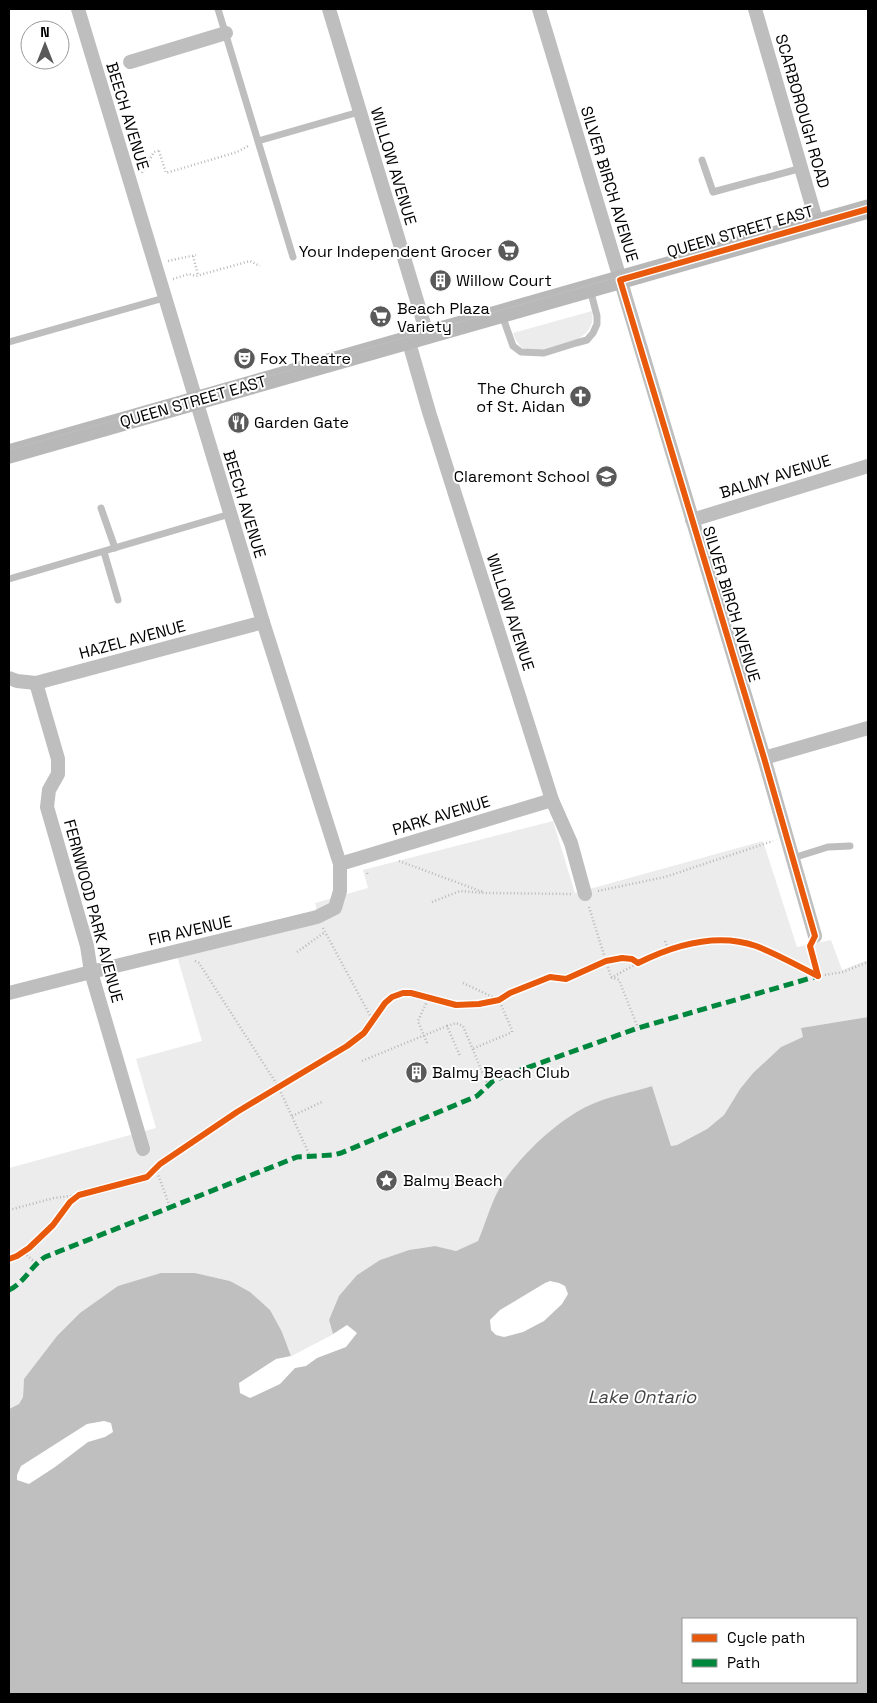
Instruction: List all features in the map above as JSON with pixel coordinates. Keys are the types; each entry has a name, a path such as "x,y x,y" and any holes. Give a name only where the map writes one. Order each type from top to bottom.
{"main road":[{"name":"QUEEN STREET EAST","path":"9,454 868,209"}],"street":[{"name":"BEECH AVENUE","path":"78,9 263,622 340,864"},
{"name":"WILLOW AVENUE","path":"328,9 427,334"},
{"name":"SILVER BIRCH AVENUE","path":"539,9 816,936"},
{"name":"SCARBOROUGH ROAD","path":"755,9 817,224"},
{"path":"130,62 226,33"},
{"name":"WILLOW AVENUE","path":"408,340 552,800 571,843 585,894"},
{"name":"BALMY AVENUE","path":"692,520 868,466"},
{"name":"HAZEL AVENUE","path":"9,678 36,683 263,622"},
{"name":"FERNWOOD PARK AVENUE","path":"36,683 58,759 58,774 49,790 47,807 86,946 91,972 143,1149"},
{"path":"764,758 868,728"},
{"name":"PARK AVENUE","path":"340,864 552,800"},
{"name":"FIR AVENUE","path":"9,993 318,917 335,908 340,891 340,864"}],"lane":[{"path":"218,9 292,257"},
{"path":"258,141 359,112"},
{"path":"702,160 713,192 802,168"},
{"path":"501,313 513,346 521,352 544,353 587,340 593,332 597,324 597,316 590,288"},
{"path":"9,342 164,298"},
{"path":"101,508 114,548"},
{"path":"9,579 230,514"},
{"path":"104,552 118,600"},
{"path":"793,858 828,847 850,846"}],"path":[{"path":"142,174 154,152 160,150 166,173 237,152 258,141"},
{"path":"172,260 194,255 198,275"},
{"path":"174,279 189,274 198,275 250,261 260,266"},
{"path":"432,902 460,891 585,894 665,877 786,837"},
{"path":"391,858 487,893"},
{"path":"585,894 611,978"},
{"path":"320,922 373,1021"},
{"path":"297,952 325,932"},
{"path":"665,941 666,952 678,947"},
{"path":"632,959 638,963"},
{"path":"598,964 614,960"},
{"path":"611,978 646,960"},
{"path":"193,961 200,963 278,1086 310,1156"},
{"path":"813,970 818,976 843,972 868,962"},
{"path":"611,978 619,980 638,1028"},
{"path":"463,983 502,998"},
{"path":"425,998 435,994"},
{"path":"425,998 438,1001"},
{"path":"425,998 418,1021 427,1043"},
{"path":"489,1002 502,998"},
{"path":"472,1049 512,1032 502,998"},
{"path":"368,1028 378,1014"},
{"path":"362,1061 456,1023 461,1025 488,1086"},
{"path":"447,1026 460,1056"},
{"path":"292,1116 322,1102"},
{"path":"150,1176 158,1167"},
{"path":"158,1167 170,1207"},
{"path":"9,1210 54,1198 88,1193"},
{"path":"70,1202 80,1195"},
{"path":"17,1256 26,1250 37,1264"}],"shaded area":[{"path":"592,311 591,325 585,334 559,347 539,351 524,349 517,342 513,333"},
{"path":"553,821 575,893 763,841 797,947 831,940 842,970 868,960 868,1017 802,1028 804,1037 781,1047 753,1073 740,1089 724,1115 707,1129 677,1145 671,1146 652,1086 628,1094 549,1133 518,1163 498,1191 478,1241 456,1251 435,1246 409,1250 380,1260 357,1275 329,1320 333,1334 291,1356 282,1332 230,1281 195,1273 161,1273 35,1367 24,1379 23,1397 19,1404 9,1409 9,1168 156,1128 136,1059 202,1041 177,956 317,911 315,903 368,888 363,870"}],"water":[{"name":"Lake Ontario","path":"868,1017 868,1694 9,1694 9,1409 19,1404 23,1397 24,1379 57,1336 80,1313 118,1286 161,1273 195,1273 230,1281 250,1292 270,1310 282,1332 291,1356 333,1334 329,1320 339,1296 357,1275 380,1260 409,1250 435,1246 456,1251 478,1241 492,1203 505,1179 538,1142 564,1120 590,1105 652,1086 671,1146 677,1145 707,1129 724,1115 740,1089 753,1073 781,1047 803,1037 801,1028"}],"pier":[{"path":"550,1281 565,1286 568,1294 562,1304 544,1321 523,1332 504,1337 496,1335 491,1330 490,1320 500,1310"},
{"path":"347,1325 357,1333 346,1347 317,1358 306,1366 295,1368 280,1384 250,1398 240,1393 239,1383 276,1359 291,1356"},
{"path":"104,1421 111,1423 113,1432 105,1437 88,1442 29,1484 17,1480 21,1466 87,1424"}],"tram line":[{"path":"9,450 868,206"},
{"path":"619,283 713,257"}],"marked path":[{"path":"9,1290 19,1283 45,1257 297,1157 341,1153 477,1096 493,1081 504,1076 638,1028 818,976"}],"cycle path":[{"path":"818,976 810,946 815,936 764,758 620,280 868,209"},
{"path":"9,1259 29,1248 53,1225 70,1202 79,1195 147,1177 160,1164 237,1112 347,1046 364,1033 385,1003 392,997 403,993 411,993 456,1005 479,1004 499,1000 510,993 550,977 566,979 606,961 622,958 632,959 638,963 681,946 711,940 726,940 756,946 818,976"}],"place":[{"name":"Your Independent Grocer","path":"508,251"},
{"name":"Willow Court","path":"440,280"},
{"name":"Beach Plaza Variety","path":"381,317"},
{"name":"Fox Theatre","path":"244,358"},
{"name":"The Church of St. Aidan","path":"581,397"},
{"name":"Garden Gate","path":"238,422"},
{"name":"Claremont School","path":"606,476"},
{"name":"Balmy Beach Club","path":"416,1072"},
{"name":"Balmy Beach","path":"387,1180"}]}
